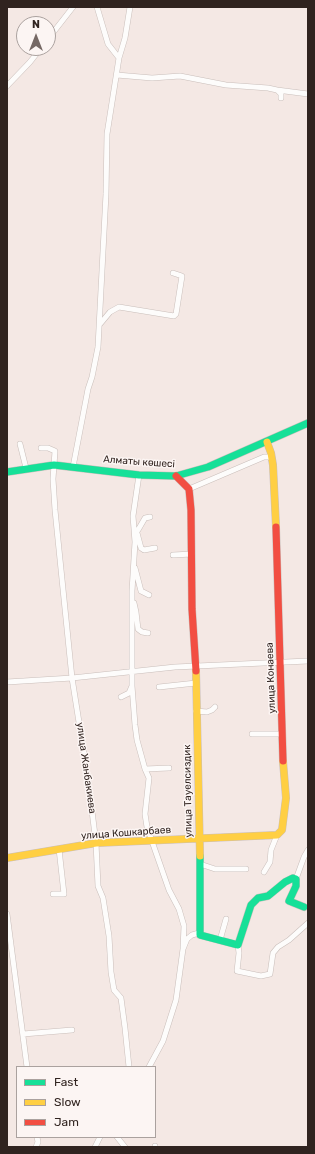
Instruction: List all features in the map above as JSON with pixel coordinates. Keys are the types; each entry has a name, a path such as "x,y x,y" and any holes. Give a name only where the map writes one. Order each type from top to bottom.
{"street":[{"path":"56,29 73,7"},
{"path":"97,7 108,44 119,58"},
{"path":"73,467 88,389 98,347 106,194 107,134 119,58 125,38 130,7"},
{"path":"7,86 35,56"},
{"path":"117,75 152,78 180,76 215,83 268,88 308,94"},
{"path":"277,90 281,94 280,98"},
{"path":"99,325 110,312 119,307 174,316 176,314 182,276 173,273"},
{"name":"Алматы көшесі","path":"7,472 54,465 139,474 176,476 208,467 308,423"},
{"name":"улица Конаева","path":"267,442 272,459 276,518 282,734 286,798 282,830 277,835"},
{"path":"20,444 26,468"},
{"name":"улица Жанбакиева","path":"41,448 48,448 55,452 55,510 72,678 88,779 96,843 98,886 103,898 109,936 111,972 114,990 121,998 129,1066"},
{"path":"176,476 189,489 264,457 269,457 272,459"},
{"path":"139,474 133,516 135,532 131,666 133,671 132,686 135,725 145,769 149,778 146,814 147,827 169,890 179,909 186,933 196,934 238,945"},
{"name":"улица Тауелсиздик","path":"189,489 191,510 192,609 196,666 200,864 196,934"},
{"path":"135,532 138,530 145,518 150,517"},
{"path":"135,532 137,533 141,548 144,550 155,548"},
{"path":"173,554 192,554"},
{"path":"134,560 141,591 149,595"},
{"path":"132,598 136,612 138,629 142,632 148,633"},
{"path":"7,682 72,678 196,666 308,661"},
{"path":"159,687 196,683"},
{"path":"121,698 129,693 132,686"},
{"path":"196,712 207,712 215,707"},
{"path":"252,734 282,734"},
{"path":"145,769 169,768"},
{"path":"199,838 277,835 270,862 264,872"},
{"name":"улица Кошкарбаев","path":"7,858 96,843 199,838"},
{"path":"53,894 64,894 59,849"},
{"path":"304,907 289,901 296,886 296,879 308,850"},
{"path":"200,864 215,869 246,869"},
{"path":"296,879 293,878 285,882 268,896 258,898 251,905 248,919 240,936 238,945 239,953 237,971 261,976 270,974 273,953 278,947 289,940 308,923"},
{"path":"7,914 26,1066"},
{"path":"220,940 226,919"},
{"path":"150,1066 163,1041 176,1000 183,949 184,928"},
{"path":"183,949 187,939 196,934"},
{"path":"23,1034 72,1030"},
{"path":"95,1147 100,1138"},
{"path":"118,1138 125,1147"}],"traffic: fast":[{"path":"7,472 54,465 139,475 176,476 208,467 308,423"},
{"path":"200,856 200,935 238,945 251,905 258,898 268,896 285,882 293,878 296,879 296,886 289,901 304,907"}],"traffic: slow":[{"path":"267,442 273,465 276,527"},
{"path":"196,671 200,856"},
{"path":"7,858 96,843 277,835 282,830 286,798 283,761"}],"traffic: jam":[{"path":"176,476 189,489 191,510 192,609 196,671"},
{"path":"276,527 283,761"}]}
